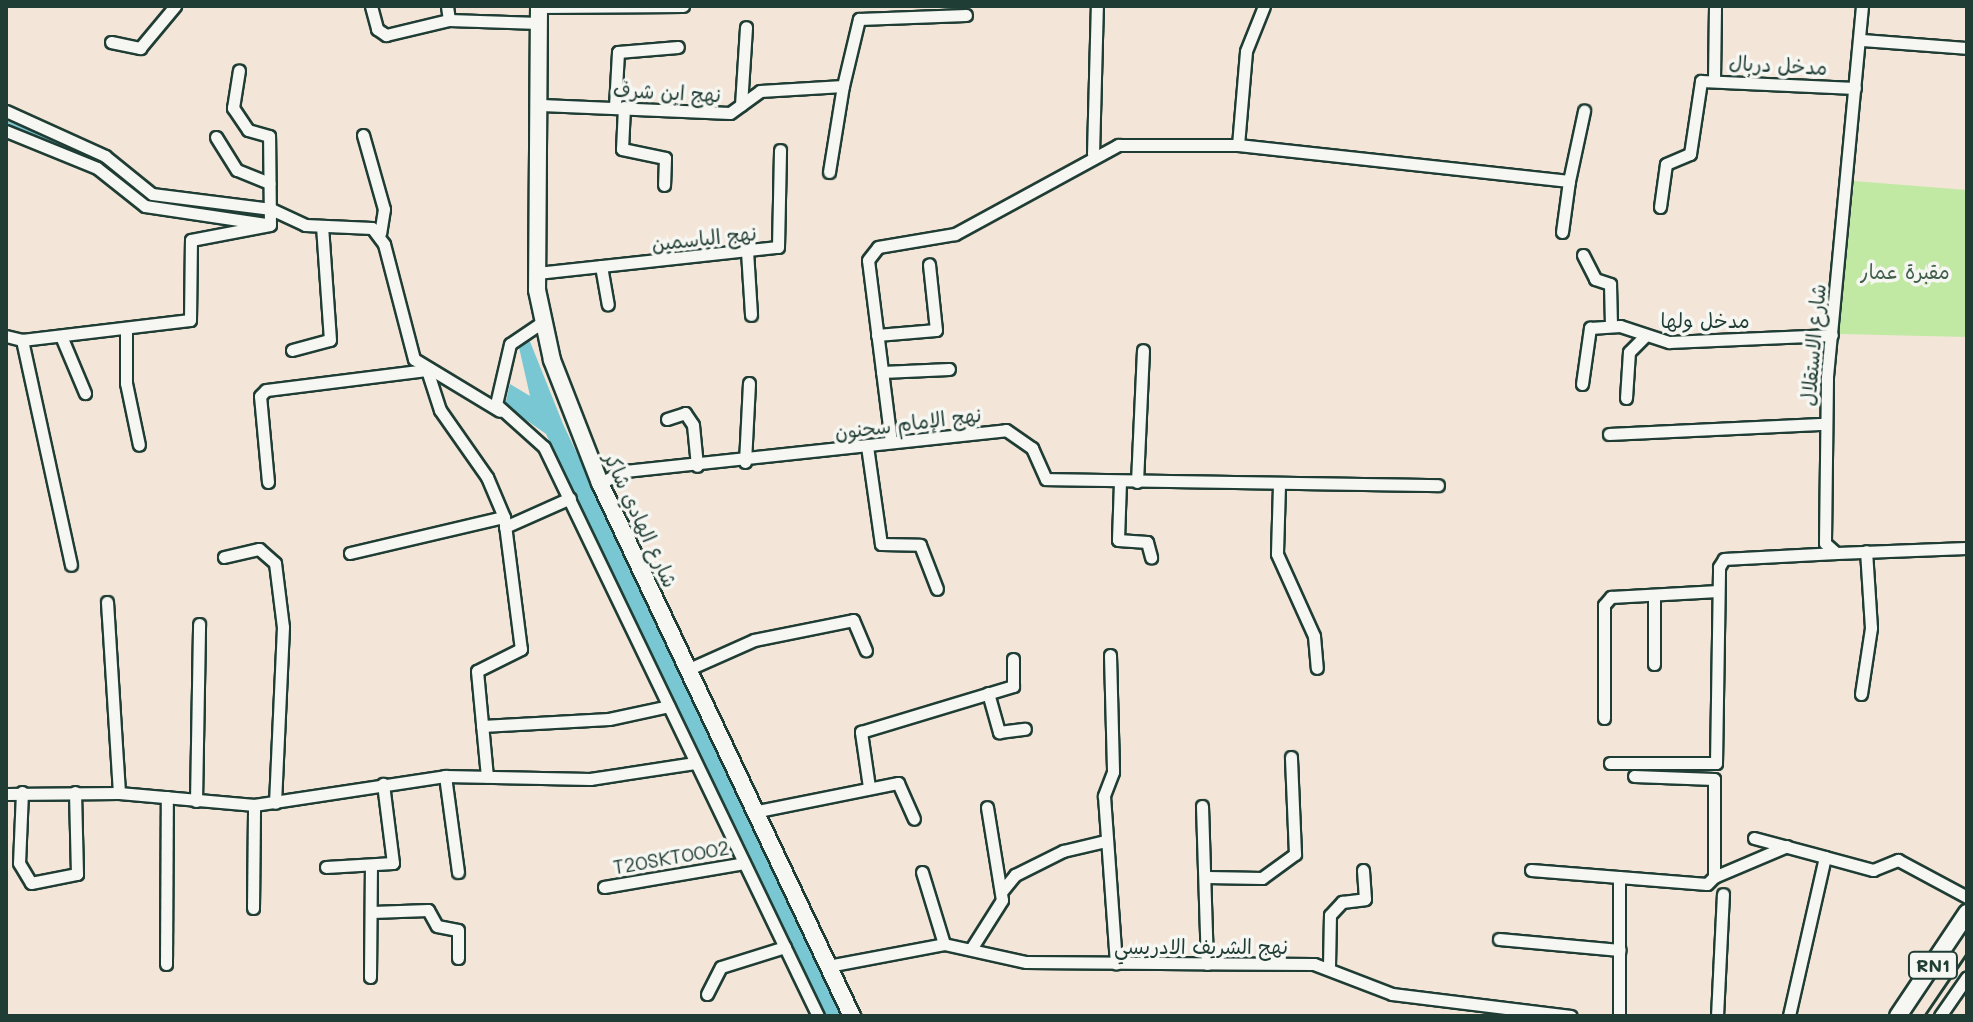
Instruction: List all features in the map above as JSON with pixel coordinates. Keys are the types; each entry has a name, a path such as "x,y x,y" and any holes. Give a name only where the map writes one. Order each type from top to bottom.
{"main road":[{"name":"شارع الهادي شاكر","path":"539,12 541,105 537,273 541,323 600,483 758,811 852,1016"},
{"name":"RN1","path":"1898,1016 1967,913"}],"street":[{"path":"111,42 140,48 175,6"},
{"path":"371,6 377,29 386,35 449,20 539,12 683,6"},
{"path":"447,6 449,20"},
{"path":"1093,154 1097,6"},
{"path":"1238,145 1246,51 1264,6"},
{"path":"1714,79 1715,6"},
{"name":"شارع الاستقلال","path":"1836,553 1823,533 1825,424 1862,6"},
{"path":"829,172 843,86 859,19 926,11 966,15"},
{"path":"741,105 746,27"},
{"path":"1861,40 1967,48"},
{"path":"664,185 665,158 622,149 618,52 678,47"},
{"path":"239,70 233,108 248,130 269,136 271,209 276,222"},
{"name":"مدخل دربال","path":"1660,207 1666,164 1690,154 1699,85 1714,79 1855,88"},
{"name":"نهج ابن شرف","path":"541,105 619,107 718,115 741,105 760,91 843,86"},
{"path":"6,111 105,156 147,192 271,209"},
{"path":"1562,232 1584,111"},
{"path":"6,131 97,168 145,206 380,233"},
{"path":"363,135 384,209 380,233 405,345 427,370 440,410 487,477 505,522 521,649 477,671 487,777"},
{"path":"216,137 237,170 270,183"},
{"path":"891,442 877,335 871,250 955,234 1093,154 1118,145 1238,145 1569,181"},
{"name":"نهج الياسمين","path":"537,273 747,251 781,242 780,150"},
{"path":"6,336 22,340 126,331 190,320 193,238 276,222"},
{"path":"292,350 330,340 322,227"},
{"path":"747,251 751,315"},
{"path":"1582,384 1584,335 1611,326 1610,284 1595,279 1583,255"},
{"path":"877,335 936,330 929,264"},
{"path":"601,266 608,304"},
{"path":"500,412 495,398 515,337 541,323"},
{"name":"مدخل ولها","path":"1611,326 1669,342 1832,335"},
{"path":"126,331 126,383 139,445"},
{"path":"61,336 85,393"},
{"path":"1626,398 1629,352 1645,336"},
{"path":"22,340 71,565"},
{"path":"1137,482 1143,350"},
{"path":"882,372 949,369"},
{"path":"268,482 260,396 266,390 427,370 468,386 544,447 818,1016"},
{"path":"468,386 501,377"},
{"path":"745,462 749,383"},
{"path":"667,419 685,413 693,425 697,466"},
{"path":"1609,434 1825,424"},
{"name":"نهج الإمام سحنون","path":"600,483 625,471 745,462 1006,430 1032,448 1046,479 1279,485 1438,485"},
{"path":"867,446 881,544 920,545 937,589"},
{"path":"1120,482 1118,540 1147,542 1151,557"},
{"path":"1279,485 1277,554 1314,636 1317,668"},
{"path":"350,553 505,522 570,498"},
{"path":"1610,763 1716,763 1721,757 1718,591 1724,559 1967,548"},
{"path":"224,557 259,549 275,563 283,627 275,803"},
{"path":"1861,694 1871,628 1866,551"},
{"path":"1604,718 1604,605 1611,597 1718,591"},
{"path":"1654,595 1654,664"},
{"path":"107,602 119,793"},
{"path":"689,669 754,640 854,620 866,650"},
{"path":"196,801 199,624"},
{"path":"1110,655 1113,772 1104,796 1116,964"},
{"path":"869,787 859,739 864,730 1015,684 1013,659"},
{"path":"988,693 999,732 1025,729"},
{"path":"482,726 609,719 669,706"},
{"path":"1207,877 1262,878 1295,854 1291,757"},
{"path":"6,794 119,793 254,805 445,776 590,779 695,763"},
{"path":"445,776 458,872"},
{"path":"1634,776 1714,779 1714,877"},
{"path":"326,867 371,867 393,860 383,784"},
{"path":"758,811 869,787 902,785 914,819"},
{"path":"22,792 19,863 31,883 77,874 75,792"},
{"path":"166,964 167,797"},
{"path":"253,908 254,805"},
{"path":"1202,806 1207,877 1207,964"},
{"path":"987,807 1002,891"},
{"path":"1754,838 1873,870 1898,860 1967,897"},
{"path":"971,949 1002,891 1015,875 1063,851 1105,841"},
{"path":"1531,870 1707,884 1714,877 1787,845"},
{"path":"1789,1016 1825,857"},
{"name":"T20SKT0002","path":"604,887 744,863"},
{"path":"370,977 371,867"},
{"path":"1329,966 1330,915 1342,902 1365,899 1363,870"},
{"path":"922,872 944,944"},
{"path":"1619,877 1619,1016"},
{"path":"1717,1016 1723,894"},
{"path":"372,912 430,911 439,927 458,930 458,958"},
{"path":"1499,939 1619,950"},
{"name":"نهج الشريف الادريسي","path":"828,966 944,944 1026,962 1329,966 1413,998 1571,1016"},
{"path":"707,994 721,967 785,947"},
{"path":"1940,1016 1967,977"}],"green space":[{"name":"مقبرة عمار","path":"1854,181 1967,190 1967,337 1839,334"}],"water":[{"path":"529,339 563,424 843,1016 821,1016 546,434 505,405 510,384 530,396 518,343"}],"waterway":[{"path":"6,122 93,157 121,180"},
{"path":"145,199 165,204"},
{"path":"240,215 276,219"}],"railway":[{"path":"1924,1016 1967,953"}]}
